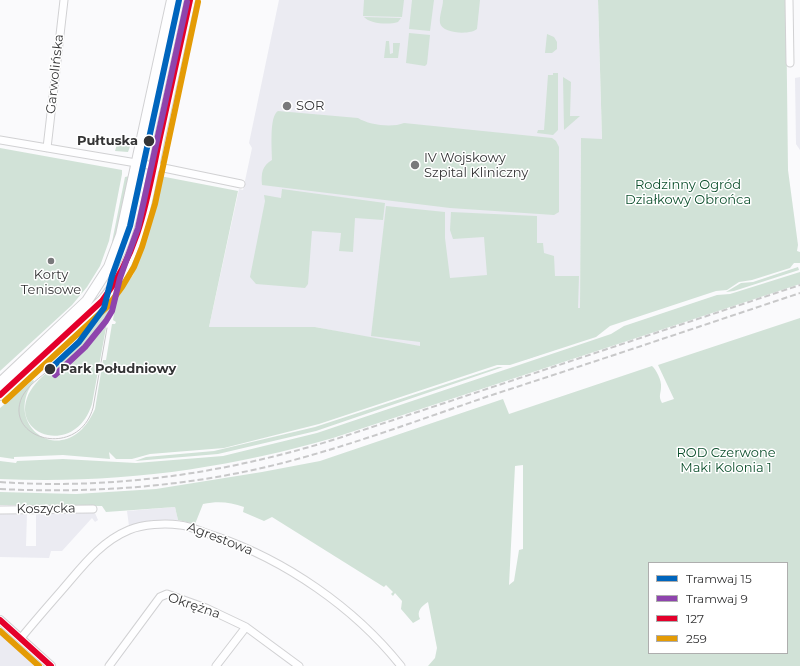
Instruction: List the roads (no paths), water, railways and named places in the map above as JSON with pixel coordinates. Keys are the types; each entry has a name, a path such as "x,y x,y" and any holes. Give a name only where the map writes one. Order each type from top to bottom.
{"main road":[{"path":"0,383 82,307 102,280 121,235 172,0"},
{"path":"0,395 95,308 115,285 128,263 135,245 154,166 190,0"}],"street":[{"name":"Garwolińska","path":"47,148 64,0"},
{"path":"789,0 790,63"},
{"path":"0,140 154,166 241,184"},
{"name":"Koszycka","path":"0,510 93,509"},
{"name":"Agrestowa","path":"21,638 89,559 113,539 130,530 158,524 181,525 242,546 299,577 370,632 401,666"},
{"name":"Okrężna","path":"110,666 162,595 171,595 246,627 299,666"},
{"path":"0,620 51,666"},
{"path":"216,666 246,627"}],"tram line":[{"name":"15","path":"50,369 79,342 104,308 112,276 130,226 179,0"},
{"name":"9","path":"55,375 85,347 106,321 112,311 120,278 138,228 187,2"},
{"path":"50,369 31,385 22,397 19,412 23,424 32,433 45,438 59,438 73,434 85,424 93,408 107,328"}],"railway":[{"path":"0,482 43,484 128,481 212,470 295,451 336,439 800,285"},
{"path":"0,489 64,490 127,488 190,481 284,463 345,445 800,293"}],"place":[{"name":"SOR","path":"287,106"},
{"name":"Pułtuska","path":"149,141"},
{"name":"IV Wojskowy Szpital Kliniczny","path":"415,165"},
{"name":"Korty Tenisowe","path":"51,261"},
{"name":"Park Południowy","path":"50,369"}],"park label":[{"name":"Rodzinny Ogród Działkowy Obrońca","path":"688,192"},
{"name":"ROD Czerwone Maki Kolonia 1","path":"726,460"}]}
